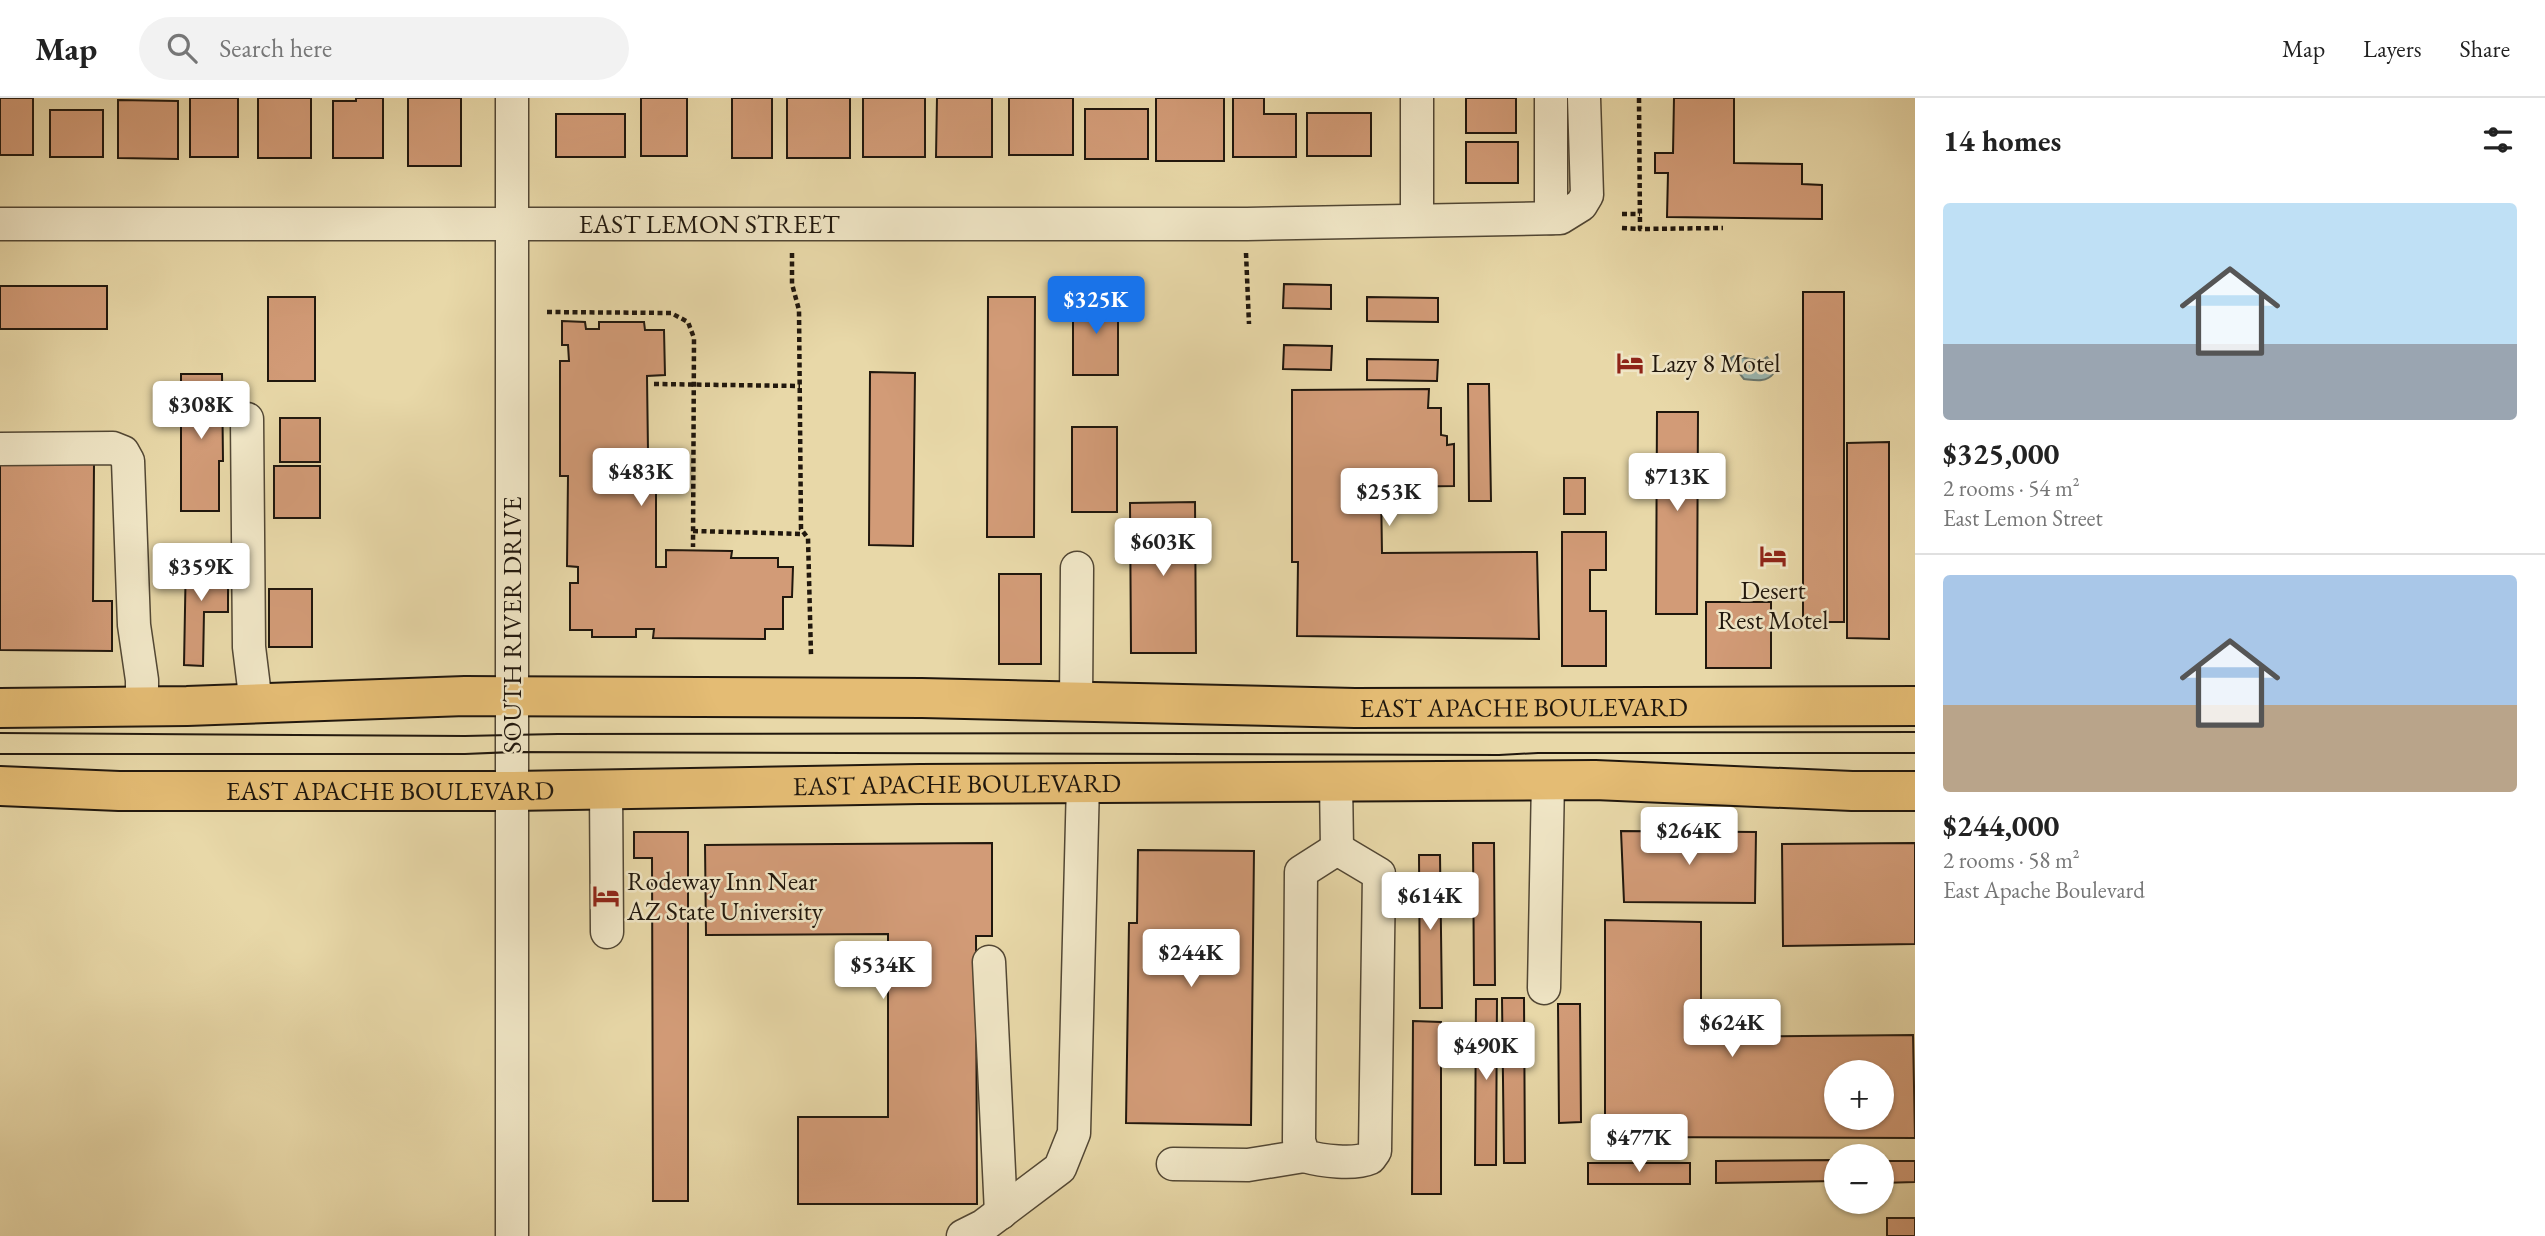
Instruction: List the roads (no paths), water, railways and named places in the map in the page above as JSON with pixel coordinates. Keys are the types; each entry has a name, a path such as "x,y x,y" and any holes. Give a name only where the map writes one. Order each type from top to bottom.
{"main road":[{"name":"EAST APACHE BOULEVARD","path":"0,708 142,707 465,696 874,697 1355,708 1915,706"},
{"name":"EAST APACHE BOULEVARD","path":"0,786 119,790 513,790 1548,780 1915,791"}],"street":[{"name":"SOUTH RIVER DRIVE","path":"512,98 512,1236"},
{"path":"1417,98 1417,219"},
{"path":"1551,98 1551,218 1569,214 1581,205 1587,195 1584,98"},
{"name":"EAST LEMON STREET","path":"0,224 1247,224 1551,218"},
{"path":"247,419 249,647 256,704"},
{"path":"0,449 113,448 123,452 128,461 134,625 142,680 142,707"},
{"path":"1076,702 1077,568"},
{"path":"1544,988 1548,780"},
{"path":"1336,781 1337,849"},
{"path":"963,1236 983,1226 1060,1168 1074,1133 1083,783"},
{"path":"606,789 607,932"},
{"path":"1304,1156 1298,1141 1301,872 1337,849"},
{"path":"1173,1164 1248,1165 1304,1156 1357,1161 1370,1158 1375,1151 1379,874 1337,849"},
{"path":"989,962 1001,1213"}],"water":[{"path":"1734,356 1761,361 1767,357 1773,364 1773,374 1763,380 1744,379 1731,363"}],"tram line":[{"path":"0,733 465,736 1915,732"},
{"path":"0,754 1915,753"}],"place":[{"name":"Lazy 8 Motel","path":"1630,363"},
{"name":"Desert Rest Motel","path":"1773,556"},
{"name":"Rodeway Inn Near AZ State University","path":"606,896"}]}
